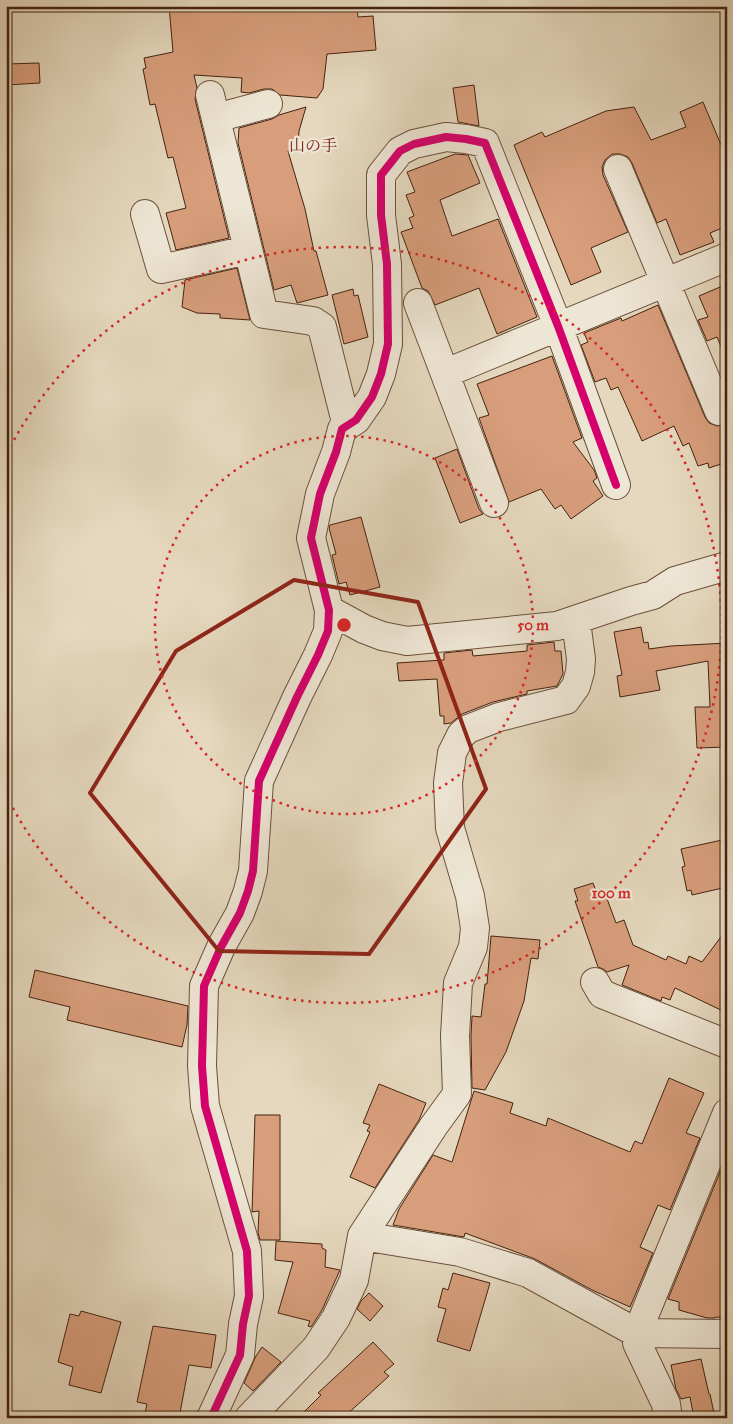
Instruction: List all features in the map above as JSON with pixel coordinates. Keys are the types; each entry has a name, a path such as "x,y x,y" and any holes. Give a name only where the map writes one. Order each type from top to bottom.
{"street":[{"path":"268,104 213,106 264,314 313,320 322,327 347,426"},
{"path":"211,1418 240,1355 243,1324 249,1296 247,1251 205,1106 202,1066 204,986 221,947 240,913 250,885 253,871 259,781 328,631 329,610 311,538 320,494 336,452 342,429 356,420 372,397 381,374 388,344 387,264 381,215 381,175 400,150 414,144 446,137 466,138 485,143 558,326 616,485"},
{"path":"618,169 719,411"},
{"path":"144,214 160,269 248,250"},
{"path":"446,373 727,257"},
{"path":"418,303 494,503"},
{"path":"329,610 364,629 382,636 407,641 557,626 576,621 631,600 653,595 675,582 727,566"},
{"path":"249,1418 316,1348 336,1318 354,1280 362,1236 433,1127 457,1094 455,1036 458,983 473,947 475,928 470,896 450,828 448,783 452,753 461,735 468,729 499,717 566,700 576,686 580,672 576,621"},
{"path":"595,982 602,994 727,1044"},
{"path":"668,1418 666,1404 637,1343 637,1333 727,1114"},
{"path":"362,1236 460,1252 528,1273 637,1333 727,1334"}],"highlighted area":[{"path":"294,580 418,602 486,789 369,954 219,951 90,793 176,651"}],"building":[{"path":"169,6 357,6 358,17 373,16 376,50 327,54 323,89 317,98 280,95 272,89 249,93 241,92 242,78 194,75 197,88 195,99 229,238 176,250 166,213 186,208 173,157 168,158 155,104 150,105 143,69 146,68 144,58 173,52"},
{"path":"39,63 40,83 6,85 6,64"},
{"path":"474,85 479,126 458,122 453,88"},
{"path":"703,102 727,159 727,226 710,233 714,242 680,255 666,219 657,223 628,157 612,154 605,160 602,167 603,175 628,232 591,248 601,272 571,285 514,145 542,132 545,137 606,111 634,107 651,140 686,127 680,112"},
{"path":"306,107 299,131 298,149 288,151 305,209 314,251 316,251 328,295 297,303 291,285 274,290 238,143 239,128"},
{"path":"455,154 468,155 480,183 440,200 452,236 498,219 537,317 497,334 479,288 435,305 428,291 422,288 401,232 413,228 409,218 414,216 406,195 415,192 407,172"},
{"path":"237,268 250,320 220,318 220,314 197,313 182,307 185,280"},
{"path":"727,284 727,361 717,337 707,341 698,320 708,317 699,296"},
{"path":"353,289 354,296 358,295 368,337 344,344 332,295"},
{"path":"658,305 705,417 709,423 717,426 727,424 727,462 709,468 708,463 698,466 689,443 683,446 674,426 642,441 618,387 611,390 606,378 595,382 581,345 588,342 584,333 621,318 622,321"},
{"path":"552,356 582,438 573,442 594,470 597,478 593,481 603,496 571,519 561,505 555,509 541,489 509,502 479,418 489,415 477,384"},
{"path":"457,449 479,509 483,514 460,523 435,458"},
{"path":"361,517 380,587 350,595 346,582 339,584 332,555 336,554 329,528 330,525"},
{"path":"641,627 644,643 648,642 649,649 727,643 727,747 697,748 695,707 710,707 708,661 656,671 660,690 620,697 617,676 622,675 614,632"},
{"path":"554,642 555,651 561,651 563,674 557,686 527,691 527,694 493,702 462,714 451,723 444,724 444,716 440,716 437,679 399,681 397,663 444,660 444,653 472,650 473,656 527,651 527,645"},
{"path":"722,840 727,863 727,887 692,895 691,890 687,891 682,867 685,866 681,849"},
{"path":"593,883 596,891 600,889 603,897 606,896 616,923 624,920 633,945 666,960 668,956 686,964 689,956 702,962 727,929 727,1013 675,988 670,1000 662,997 661,1001 622,985 629,965 607,972 598,967 575,901 578,901 574,889"},
{"path":"491,936 540,940 538,959 531,958 524,1001 506,1052 485,1090 472,1088 471,1036 472,1016 481,1017 485,984 487,984"},
{"path":"35,970 188,1006 187,1025 182,1047 67,1020 70,1007 29,997"},
{"path":"669,1078 704,1093 686,1133 700,1138 670,1210 658,1205 640,1247 653,1253 630,1307 592,1290 535,1259 465,1233 464,1237 393,1225 399,1209 433,1155 452,1162 474,1091 513,1103 510,1113 546,1126 548,1118 630,1152 635,1141 642,1144"},
{"path":"379,1084 426,1103 419,1120 375,1188 350,1177 370,1132 367,1131 370,1125 363,1123"},
{"path":"255,1115 280,1115 280,1240 260,1240 258,1233 259,1211 252,1212"},
{"path":"727,1155 727,1318 707,1318 679,1310 679,1302 668,1299"},
{"path":"276,1241 322,1244 322,1248 326,1250 325,1267 340,1270 322,1310 311,1327 308,1326 310,1321 278,1313 293,1262 275,1260"},
{"path":"453,1273 490,1283 470,1351 437,1341 446,1309 438,1307 443,1288 448,1290"},
{"path":"369,1293 383,1306 370,1321 357,1309 361,1301"},
{"path":"81,1311 121,1322 101,1393 69,1385 73,1367 58,1362 70,1314 79,1316"},
{"path":"153,1326 216,1335 211,1368 189,1365 179,1418 144,1418 147,1404 137,1402"},
{"path":"373,1342 394,1364 384,1372 389,1376 343,1418 298,1418 321,1395 318,1393"},
{"path":"262,1347 281,1362 253,1391 244,1383"},
{"path":"701,1359 715,1418 694,1418 690,1397 681,1399 676,1389 671,1365"}],"cycle path":[{"path":"211,1418 240,1355 243,1324 249,1296 247,1251 205,1106 202,1066 204,986 221,947 240,913 248,891 253,871 259,781 328,631 329,610 311,538 320,494 336,452 342,429 356,420 372,397 381,374 388,344 387,264 381,215 381,175 400,151 414,144 446,137 485,143 558,326 616,485"}],"district":[{"name":"山の手","path":"313,145"}]}
